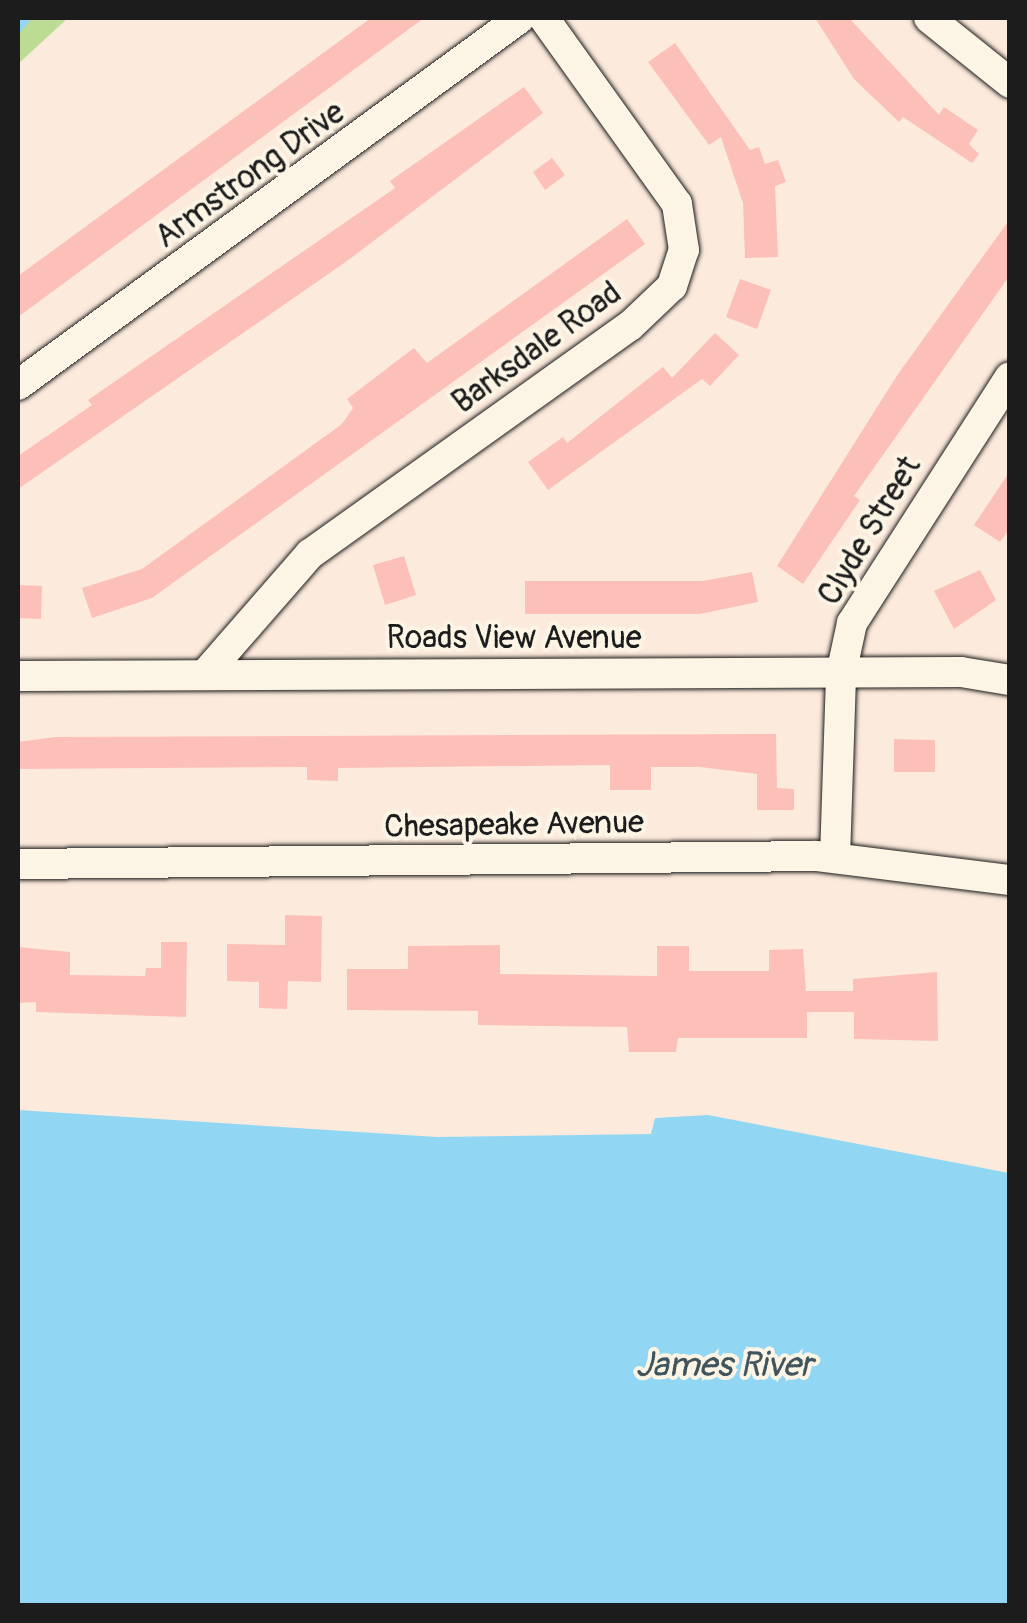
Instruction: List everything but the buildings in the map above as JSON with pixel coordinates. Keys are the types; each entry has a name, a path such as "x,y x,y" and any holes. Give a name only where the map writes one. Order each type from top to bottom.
{"street":[{"name":"Armstrong Drive","path":"18,386 520,18"},
{"name":"Barksdale Road","path":"208,672 310,554 630,326 672,286 684,250 678,204 544,18"},
{"path":"929,18 1010,84"},
{"name":"Clyde Street","path":"835,858 841,674 859,609 1010,377"},
{"name":"Roads View Avenue","path":"18,676 208,672 961,672 1010,680"},
{"name":"Chesapeake Avenue","path":"18,864 835,858 1010,880"}],"green space":[{"path":"18,18 68,18 18,64"}],"water":[{"name":"James River","path":"18,1110 437,1137 651,1134 655,1118 708,1115 1009,1173 1009,1605 18,1605"}],"waterway":[{"path":"18,29 27,18"}]}
